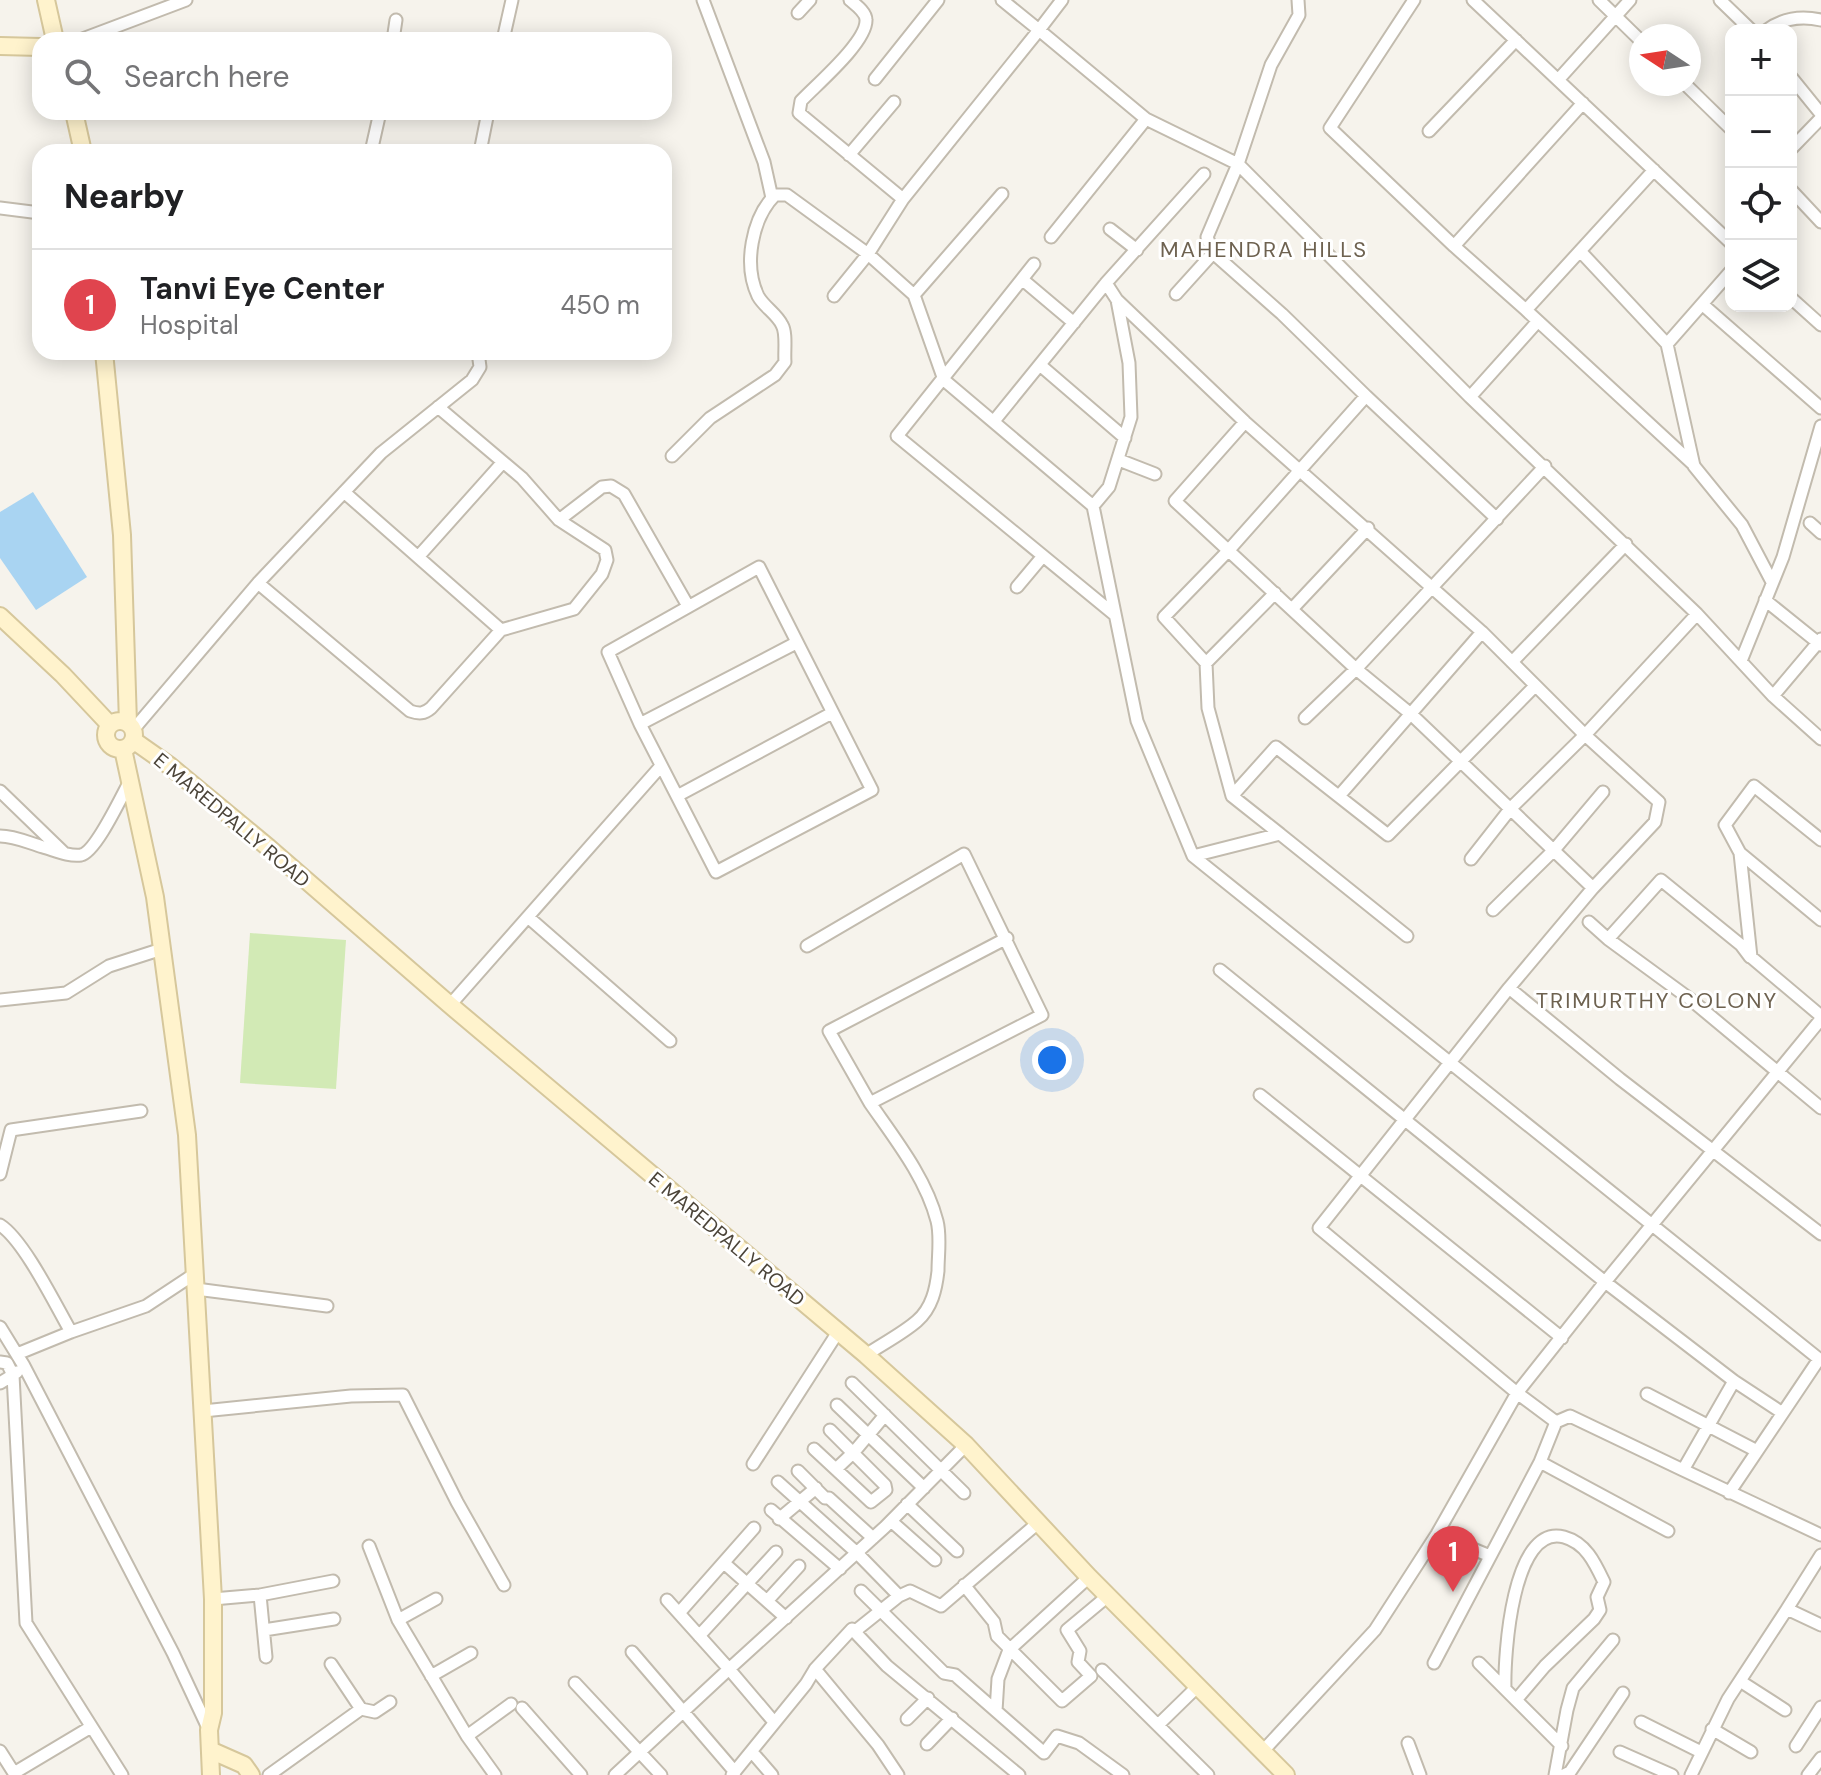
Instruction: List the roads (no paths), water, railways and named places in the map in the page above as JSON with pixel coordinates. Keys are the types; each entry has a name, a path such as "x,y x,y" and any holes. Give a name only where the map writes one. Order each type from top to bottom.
{"main road":[{"path":"46,0 53,32"},
{"path":"0,46 32,47"},
{"path":"76,120 81,144"},
{"path":"105,360 122,535 130,781 155,897 187,1135 213,1599 213,1713 209,1730 211,1775"},
{"path":"0,616 63,675 110,725"},
{"path":"119,721 130,735 115,748 109,743 107,732 110,725 119,721"},
{"name":"E MAREDPALLY ROAD","path":"130,735 269,848 450,1005 866,1355 966,1445 1089,1577 1286,1775"},
{"path":"210,1750 244,1765 251,1775"}],"street":[{"path":"101,32 186,0"},
{"path":"505,32 512,0"},
{"path":"703,0 764,162 772,198"},
{"path":"798,13 810,0"},
{"path":"850,0 865,15 866,23 854,45 801,101 798,108 802,118 903,199"},
{"path":"875,79 938,0"},
{"path":"1002,0 1146,119 1238,164 1470,397 1697,614 1773,696 1821,739"},
{"path":"834,296 868,254 903,199 1062,0"},
{"path":"1298,0 1299,15 1271,65 1238,164 1207,237 1213,253 1282,314 1497,519"},
{"path":"1414,0 1330,128 1694,466 1742,525 1772,582"},
{"path":"1473,0 1728,240"},
{"path":"1599,0 1629,29"},
{"path":"1558,80 1630,0"},
{"path":"1720,0 1745,24"},
{"path":"1775,24 1803,17 1821,20"},
{"path":"394,32 396,20"},
{"path":"1429,131 1516,40"},
{"path":"1797,85 1821,116 1797,142"},
{"path":"1697,96 1725,123"},
{"path":"849,155 894,102"},
{"path":"1454,246 1583,103"},
{"path":"1051,237 1146,119"},
{"path":"373,144 378,120"},
{"path":"482,144 486,120"},
{"path":"1526,310 1654,170"},
{"path":"994,421 1106,283 1204,174"},
{"path":"914,295 1002,194"},
{"path":"672,456 710,418 775,375 785,362 784,327 758,297 753,277 752,245 765,204 775,195 787,195 868,254 914,295 944,380 1093,506 1137,721 1193,856 1819,1359 1729,1493"},
{"path":"1797,196 1821,222"},
{"path":"0,208 32,212"},
{"path":"1110,229 1137,250"},
{"path":"1580,251 1667,344 1694,466"},
{"path":"1176,294 1213,253"},
{"path":"1034,264 897,436 1115,616"},
{"path":"1667,344 1725,278"},
{"path":"1023,280 1074,323"},
{"path":"1106,283 1117,300 1245,422 1482,632 1585,735 1659,802 1655,822 1593,888 1509,988 1319,1228 1556,1422"},
{"path":"1093,506 1109,487 1131,417 1129,363 1117,300"},
{"path":"1797,303 1821,325"},
{"path":"1702,304 1821,408"},
{"path":"1470,397 1538,321"},
{"path":"130,735 258,583 381,453 478,373 479,360"},
{"path":"1040,365 1125,438"},
{"path":"1366,396 1228,551 1164,617 1206,663 1208,708 1232,796 1407,936"},
{"path":"258,583 410,711 417,713 426,713 501,630 574,609 602,574 607,560 605,550 559,520 522,478 438,407"},
{"path":"1245,422 1175,501 1356,669 1412,715 1593,888"},
{"path":"1741,661 1783,557 1821,426"},
{"path":"1119,460 1155,474"},
{"path":"418,557 503,462"},
{"path":"1305,718 1356,669 1545,466"},
{"path":"559,520 602,487 611,486 618,490 631,506 688,606"},
{"path":"344,492 501,630"},
{"path":"1810,523 1821,533"},
{"path":"1292,609 1368,528"},
{"path":"1512,662 1626,544"},
{"path":"1017,587 1043,556"},
{"path":"759,567 796,643 872,790 716,872 640,724 608,652 759,567"},
{"path":"1206,663 1275,593"},
{"path":"1765,600 1820,643 1773,696"},
{"path":"1471,859 1511,808 1585,735 1697,614"},
{"path":"1339,796 1482,632"},
{"path":"640,724 796,643"},
{"path":"1232,796 1276,747 1388,835 1535,686"},
{"path":"677,796 832,713"},
{"path":"450,1005 661,766"},
{"path":"0,836 81,855 88,852 130,781"},
{"path":"1751,957 1740,853 1725,825 1754,786 1821,840"},
{"path":"0,791 64,853"},
{"path":"1493,910 1554,850 1603,792"},
{"path":"1193,856 1280,834"},
{"path":"1740,853 1821,920"},
{"path":"807,946 964,854 1042,1015 870,1103"},
{"path":"1262,1752 1375,1630 1437,1534 1517,1393 1821,1018 1741,945 1661,880 1608,939"},
{"path":"528,917 670,1041"},
{"path":"1589,922 1690,999 1821,1108"},
{"path":"866,1355 918,1321 930,1304 937,1287 938,1224 930,1199 902,1148 870,1103 829,1031 1007,938"},
{"path":"0,1000 66,993 109,966 162,949"},
{"path":"1220,970 1605,1282 1734,1381 1781,1412"},
{"path":"1509,988 1620,1079 1821,1234"},
{"path":"1260,1095 1562,1338"},
{"path":"0,1174 11,1130 141,1111"},
{"path":"0,1225 26,1255 71,1332"},
{"path":"17,1354 146,1306 196,1281 327,1306"},
{"path":"0,1327 24,1366 173,1653 209,1730"},
{"path":"753,1464 838,1332"},
{"path":"0,1362 7,1363 13,1375 26,1623 122,1775"},
{"path":"0,1383 24,1366"},
{"path":"1683,1470 1734,1381"},
{"path":"852,1383 964,1493"},
{"path":"1647,1394 1757,1451"},
{"path":"203,1411 351,1396 403,1395 457,1502 504,1585"},
{"path":"837,1405 924,1488"},
{"path":"836,1469 885,1415"},
{"path":"1434,1663 1540,1462 1556,1422 1570,1416 1821,1535"},
{"path":"814,1449 869,1501 874,1502 886,1488 830,1430"},
{"path":"615,1775 873,1538 966,1445"},
{"path":"1540,1462 1668,1531"},
{"path":"798,1471 873,1538"},
{"path":"778,1482 857,1553 899,1596"},
{"path":"816,1488 801,1503 775,1514 840,1569"},
{"path":"907,1504 957,1551"},
{"path":"891,1521 935,1560"},
{"path":"854,1632 899,1596 910,1591 941,1606 1039,1522"},
{"path":"679,1613 754,1528"},
{"path":"1437,1534 1490,1556"},
{"path":"1505,1689 1504,1666 1511,1609 1524,1567 1543,1538 1550,1535 1572,1539 1588,1552 1604,1582 1597,1597 1598,1614 1545,1666 1516,1700"},
{"path":"369,1546 398,1620 467,1736 495,1775"},
{"path":"699,1636 776,1552"},
{"path":"1691,1775 1712,1729 1740,1681 1821,1555"},
{"path":"724,1563 786,1618"},
{"path":"767,1601 799,1566"},
{"path":"996,1711 998,1679 1009,1650 1089,1577"},
{"path":"213,1599 260,1595 333,1581"},
{"path":"964,1585 994,1622 997,1636 1062,1701 1091,1676 1078,1662 1080,1651 1067,1630 1109,1595"},
{"path":"861,1591 944,1673 955,1675 1044,1753 1057,1736 1079,1743 1123,1775"},
{"path":"260,1595 266,1657"},
{"path":"398,1620 436,1599"},
{"path":"667,1600 774,1722"},
{"path":"1787,1609 1821,1625"},
{"path":"264,1630 334,1619"},
{"path":"632,1652 684,1710 734,1774 815,1669 852,1629 887,1666 1019,1775"},
{"path":"1555,1775 1573,1688 1613,1640"},
{"path":"431,1676 471,1653"},
{"path":"1479,1663 1562,1746"},
{"path":"331,1664 361,1709 375,1712 390,1702"},
{"path":"815,1669 878,1745 898,1775"},
{"path":"1102,1670 1208,1775"},
{"path":"1740,1681 1785,1710"},
{"path":"575,1683 661,1775"},
{"path":"1158,1725 1198,1686"},
{"path":"1564,1775 1570,1772 1623,1693"},
{"path":"907,1719 928,1698"},
{"path":"467,1736 517,1706 581,1775"},
{"path":"1796,1746 1821,1707"},
{"path":"269,1775 361,1709"},
{"path":"927,1744 952,1718"},
{"path":"1641,1722 1701,1752"},
{"path":"0,1751 14,1773 91,1727"},
{"path":"1712,1729 1751,1752"},
{"path":"1408,1743 1420,1775"},
{"path":"752,1752 772,1775"},
{"path":"1620,1752 1672,1775"},
{"path":"1808,1775 1821,1758"}],"water":[{"path":"33,492 87,577 36,610 0,558 0,512"}],"place":[{"name":"Tanvi Eye Center","path":"1453,1592"}],"district":[{"name":"MAHENDRA HILLS","path":"1264,249"},
{"name":"TRIMURTHY COLONY","path":"1657,1000"}]}
